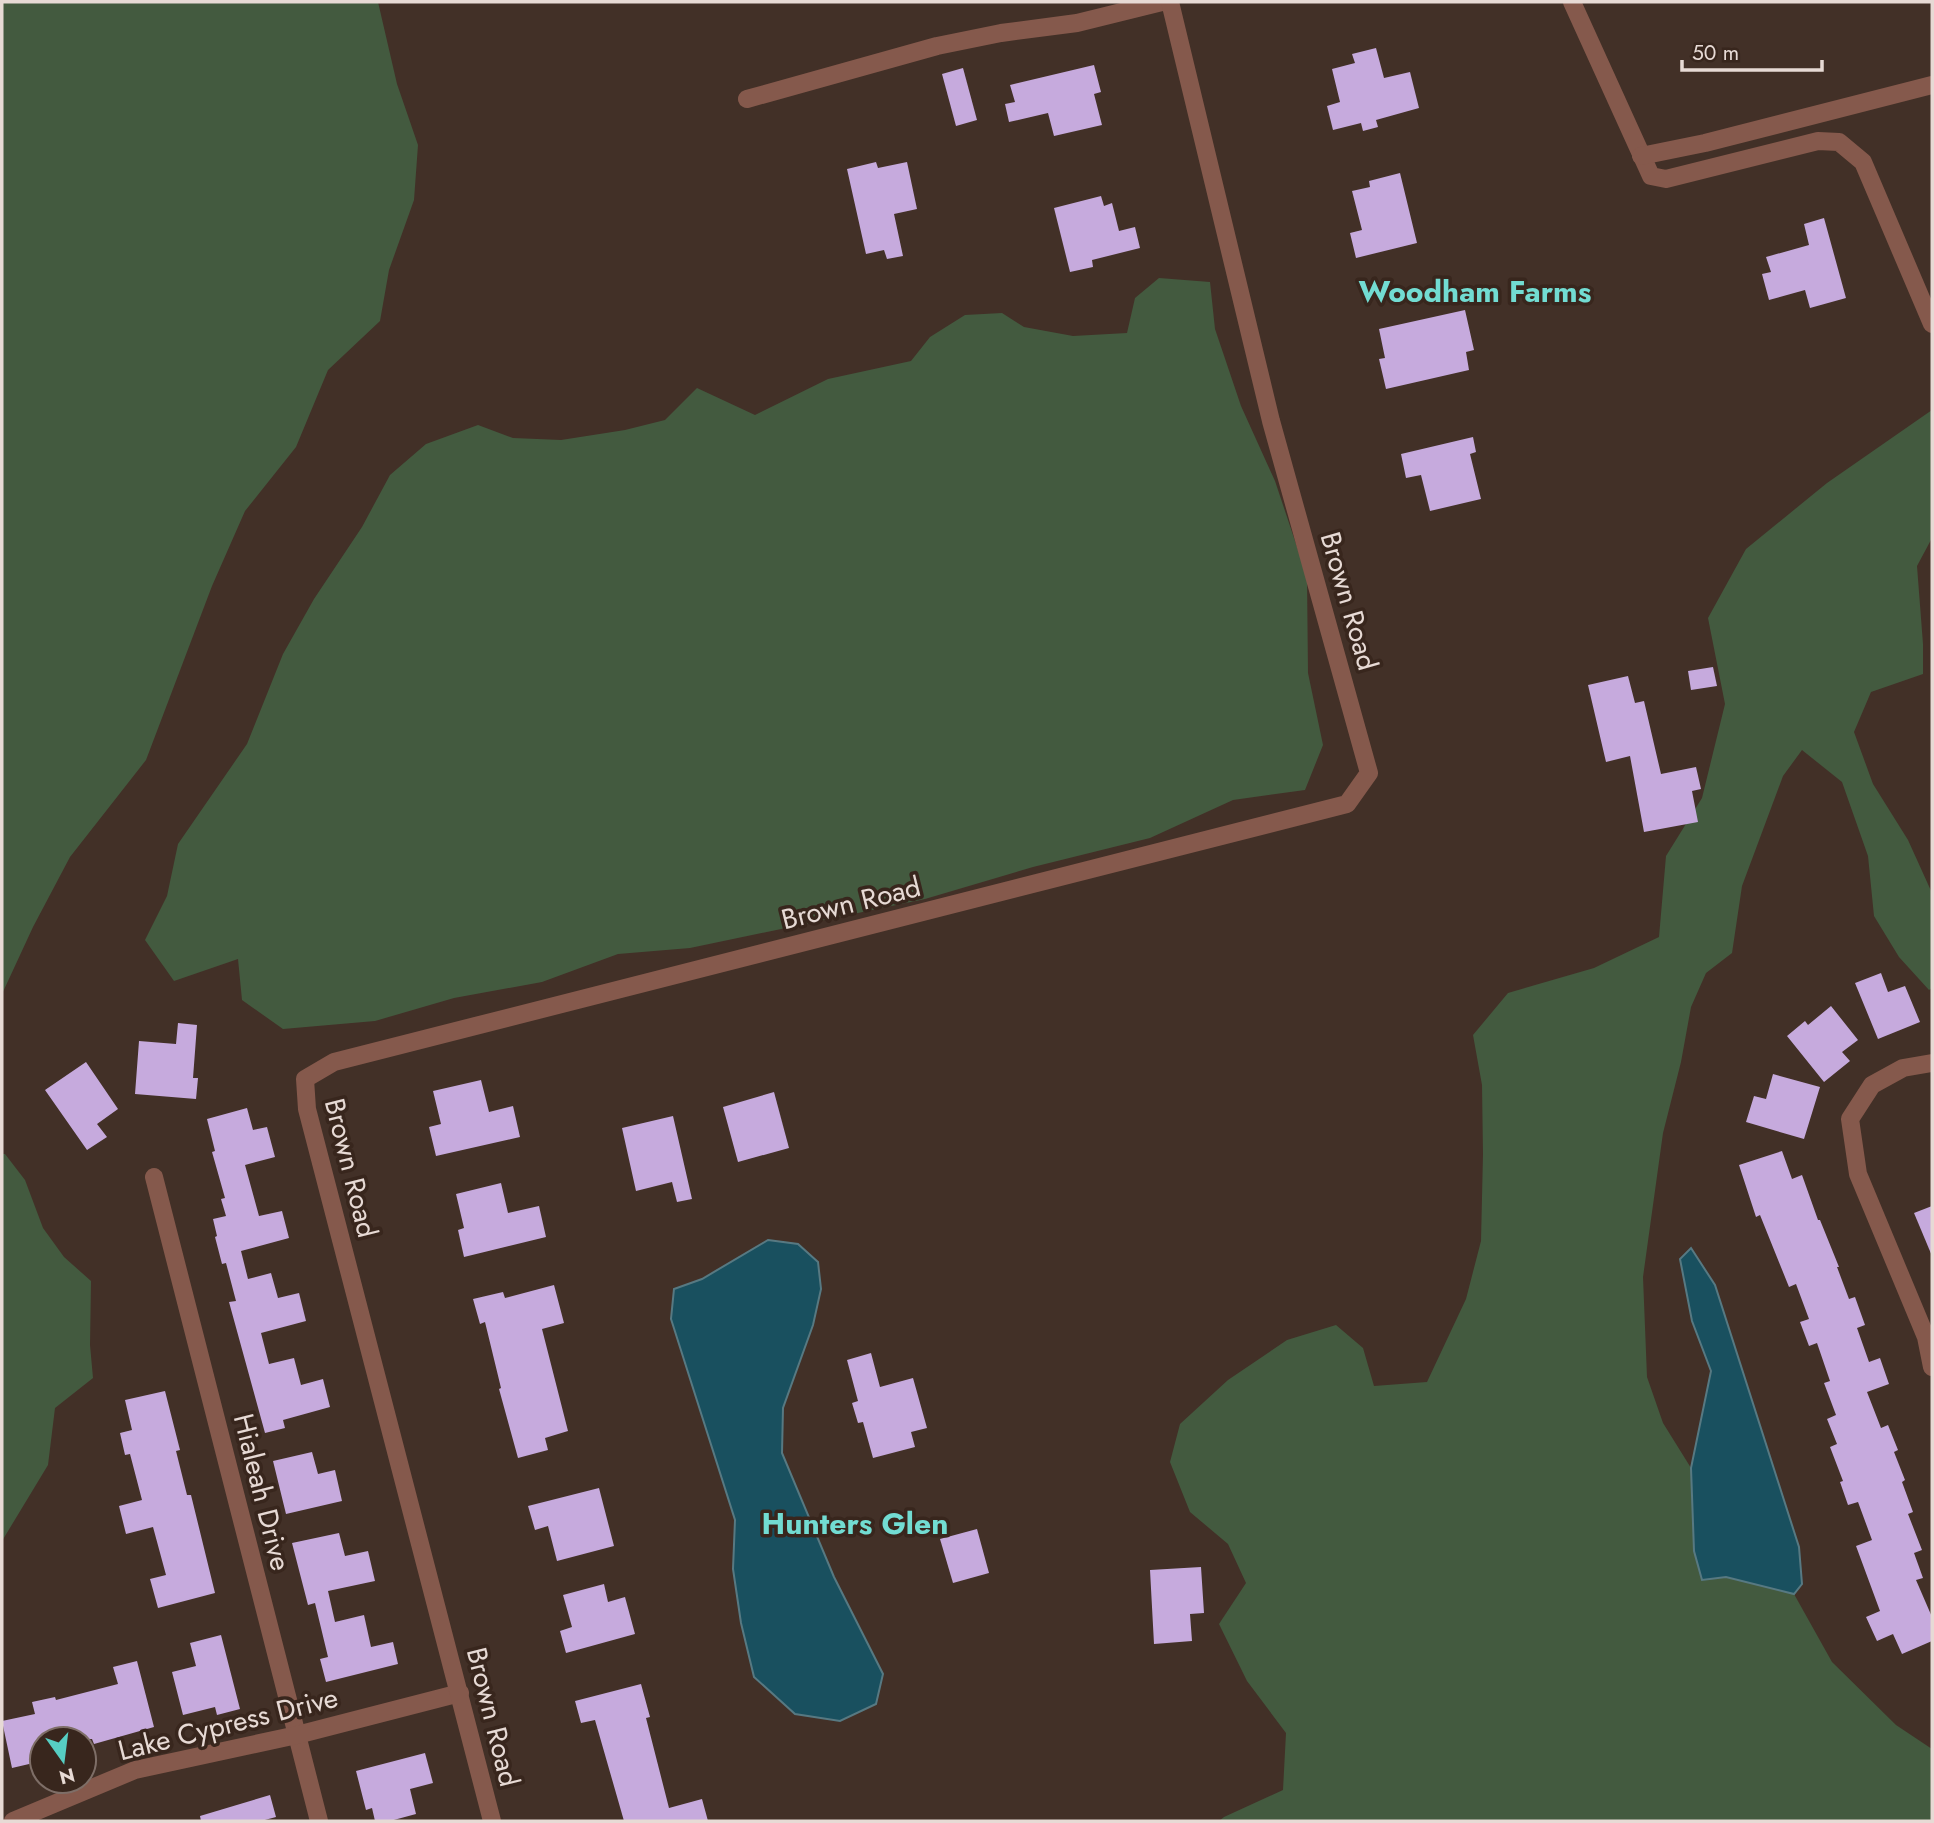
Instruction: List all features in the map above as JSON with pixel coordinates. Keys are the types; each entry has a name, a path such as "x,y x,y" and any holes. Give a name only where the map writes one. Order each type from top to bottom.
{"street":[{"path":"747,99 937,46 1001,33 1077,23 1161,2"},
{"name":"Brown Road","path":"492,1821 307,1109 305,1079 334,1062 1347,804 1369,773 1271,421 1170,2"},
{"path":"1572,2 1651,176 1665,179 1818,141 1839,142 1863,162 1932,324"},
{"path":"1641,156 1705,143 1932,85"},
{"path":"1932,1063 1903,1068 1872,1085 1850,1119 1858,1174 1926,1337 1932,1367"},
{"name":"Hialeah Drive","path":"154,1177 319,1821"},
{"name":"Lake Cypress Drive","path":"13,1821 135,1770 297,1735 460,1693"}],"green space":[{"path":"2,2 378,2 397,84 418,145 414,200 389,270 380,321 328,370 296,447 245,511 212,586 146,760 70,857 2,994"},
{"path":"1159,278 1210,282 1215,329 1241,406 1275,481 1307,577 1308,673 1323,745 1305,790 1233,800 1150,838 1033,867 925,899 690,948 618,954 542,982 454,998 375,1021 283,1029 242,1000 238,959 174,981 145,940 167,896 178,844 247,744 283,654 314,599 362,527 390,475 426,444 478,425 513,438 561,440 625,430 665,420 697,388 755,415 828,379 911,361 930,337 965,315 1002,313 1024,327 1073,336 1127,333 1135,298"},
{"path":"1932,410 1932,538 1917,566 1923,674 1871,692 1854,732 1873,784 1908,840 1932,893 1932,988 1929,990 1899,957 1874,916 1868,856 1842,782 1802,750 1783,776 1742,886 1732,953 1706,973 1691,1007 1681,1062 1663,1133 1643,1277 1647,1377 1663,1423 1691,1468 1694,1551 1702,1580 1726,1577 1794,1594 1832,1662 1896,1725 1932,1749 1932,1821 1219,1821 1283,1790 1286,1733 1247,1681 1219,1624 1246,1583 1228,1544 1190,1512 1170,1462 1180,1424 1228,1380 1287,1340 1336,1325 1363,1348 1374,1386 1427,1382 1466,1299 1481,1241 1482,1085 1473,1035 1508,993 1594,968 1659,937 1666,856 1702,798 1725,704 1708,618 1746,549 1827,483"},
{"path":"2,1154 5,1154 25,1180 43,1228 64,1257 91,1281 90,1345 93,1378 55,1408 48,1465 2,1541"}],"water":[{"path":"768,1240 798,1244 818,1262 821,1289 813,1325 783,1408 782,1453 834,1577 883,1674 876,1704 840,1721 795,1714 754,1677 741,1623 733,1569 735,1520 671,1319 674,1289 702,1279"},
{"path":"1691,1248 1715,1285 1799,1547 1802,1584 1794,1594 1726,1577 1702,1580 1694,1551 1691,1468 1711,1371 1692,1321 1680,1259"}],"building":[{"path":"1376,48 1384,78 1410,72 1419,108 1376,120 1378,127 1363,131 1361,123 1333,130 1327,106 1340,102 1332,69 1355,63 1352,54"},
{"path":"1094,65 1101,92 1094,94 1102,125 1054,136 1048,113 1009,122 1005,104 1015,102 1010,85"},
{"path":"963,68 977,120 956,126 942,74"},
{"path":"876,162 878,168 907,162 917,209 894,214 903,256 887,259 884,250 866,254 847,169"},
{"path":"1400,173 1417,243 1356,258 1350,233 1362,230 1352,191 1370,187 1369,181"},
{"path":"1101,196 1104,206 1112,203 1119,231 1135,227 1140,248 1092,260 1093,267 1070,272 1054,208"},
{"path":"1824,218 1846,298 1810,308 1805,290 1769,300 1762,274 1771,272 1766,257 1809,245 1804,224"},
{"path":"1465,310 1474,350 1466,352 1469,370 1386,389 1379,359 1385,358 1379,329"},
{"path":"1473,437 1476,452 1470,454 1481,499 1430,511 1421,475 1406,478 1401,454"},
{"path":"1713,667 1717,686 1691,690 1688,671"},
{"path":"1628,676 1635,703 1644,701 1661,774 1696,767 1701,789 1692,791 1698,822 1644,832 1630,756 1606,762 1588,685"},
{"path":"1881,973 1888,992 1905,986 1920,1022 1878,1039 1855,983"},
{"path":"1831,1006 1858,1040 1842,1052 1850,1061 1824,1082 1787,1036 1805,1021 1808,1025"},
{"path":"178,1023 197,1025 193,1078 198,1078 196,1099 135,1094 139,1041 176,1044"},
{"path":"86,1062 118,1109 97,1124 107,1137 87,1150 45,1090"},
{"path":"1773,1074 1820,1087 1804,1139 1746,1122 1754,1096 1766,1099"},
{"path":"481,1080 489,1112 513,1106 520,1137 436,1156 429,1127 441,1124 433,1091"},
{"path":"774,1092 789,1148 738,1162 723,1107"},
{"path":"247,1108 253,1130 267,1127 275,1157 245,1165 259,1216 282,1211 289,1238 241,1251 248,1279 271,1273 278,1298 299,1293 306,1321 261,1333 269,1364 294,1358 301,1385 323,1379 330,1407 283,1420 285,1428 265,1433 229,1302 236,1301 226,1263 222,1264 215,1237 213,1219 226,1216 221,1199 225,1198 212,1152 215,1151 207,1119"},
{"path":"673,1116 692,1199 677,1202 672,1182 636,1191 622,1128"},
{"path":"1782,1151 1792,1179 1802,1175 1849,1299 1855,1297 1865,1325 1857,1328 1869,1362 1880,1358 1889,1384 1867,1392 1881,1428 1888,1425 1898,1450 1894,1452 1913,1512 1908,1514 1922,1550 1914,1553 1923,1578 1916,1580 1932,1617 1932,1641 1902,1654 1893,1634 1877,1641 1866,1617 1880,1611 1856,1546 1872,1540 1858,1502 1848,1505 1840,1482 1843,1481 1830,1447 1837,1444 1827,1419 1836,1415 1824,1383 1830,1381 1817,1343 1809,1346 1800,1322 1809,1319 1796,1284 1789,1287 1760,1215 1756,1217 1739,1165"},
{"path":"501,1183 508,1213 539,1206 546,1237 464,1257 458,1230 464,1228 456,1194"},
{"path":"1932,1206 1932,1256 1914,1213"},
{"path":"554,1285 564,1323 542,1329 568,1431 545,1438 548,1450 518,1458 499,1389 501,1388 485,1322 480,1324 473,1299 503,1292 505,1298"},
{"path":"871,1353 880,1387 913,1378 927,1428 911,1432 915,1447 873,1458 863,1422 858,1423 852,1403 858,1401 847,1360"},
{"path":"165,1391 180,1450 176,1451 187,1495 191,1495 215,1593 158,1608 150,1579 166,1575 153,1527 126,1534 119,1506 142,1500 130,1454 125,1455 120,1433 132,1430 125,1400"},
{"path":"312,1452 318,1474 335,1470 342,1501 286,1514 273,1461"},
{"path":"599,1488 614,1546 557,1561 548,1526 535,1530 528,1506"},
{"path":"977,1529 989,1573 953,1583 940,1539"},
{"path":"339,1533 345,1556 368,1551 375,1581 328,1591 335,1622 364,1615 371,1647 393,1642 398,1664 326,1682 320,1659 328,1657 315,1603 308,1605 292,1543"},
{"path":"1201,1567 1204,1613 1190,1614 1192,1641 1154,1644 1150,1570"},
{"path":"604,1584 608,1602 625,1597 635,1634 566,1653 560,1631 572,1627 563,1595"},
{"path":"221,1635 240,1709 217,1715 215,1707 183,1715 172,1672 196,1666 190,1643"},
{"path":"137,1661 154,1727 98,1743 98,1725 28,1725 28,1764 12,1768 2,1721 35,1714 32,1702 55,1697 56,1700 118,1684 113,1667"},
{"path":"641,1684 650,1717 646,1718 669,1808 702,1799 708,1821 624,1821 595,1720 581,1723 575,1701"},
{"path":"425,1753 433,1783 410,1789 416,1814 390,1821 375,1821 372,1808 366,1810 356,1771"},
{"path":"270,1795 276,1817 261,1821 201,1821 200,1816"}],"district":[{"name":"Woodham Farms","path":"1475,291"},
{"name":"Hunters Glen","path":"855,1523"}]}
